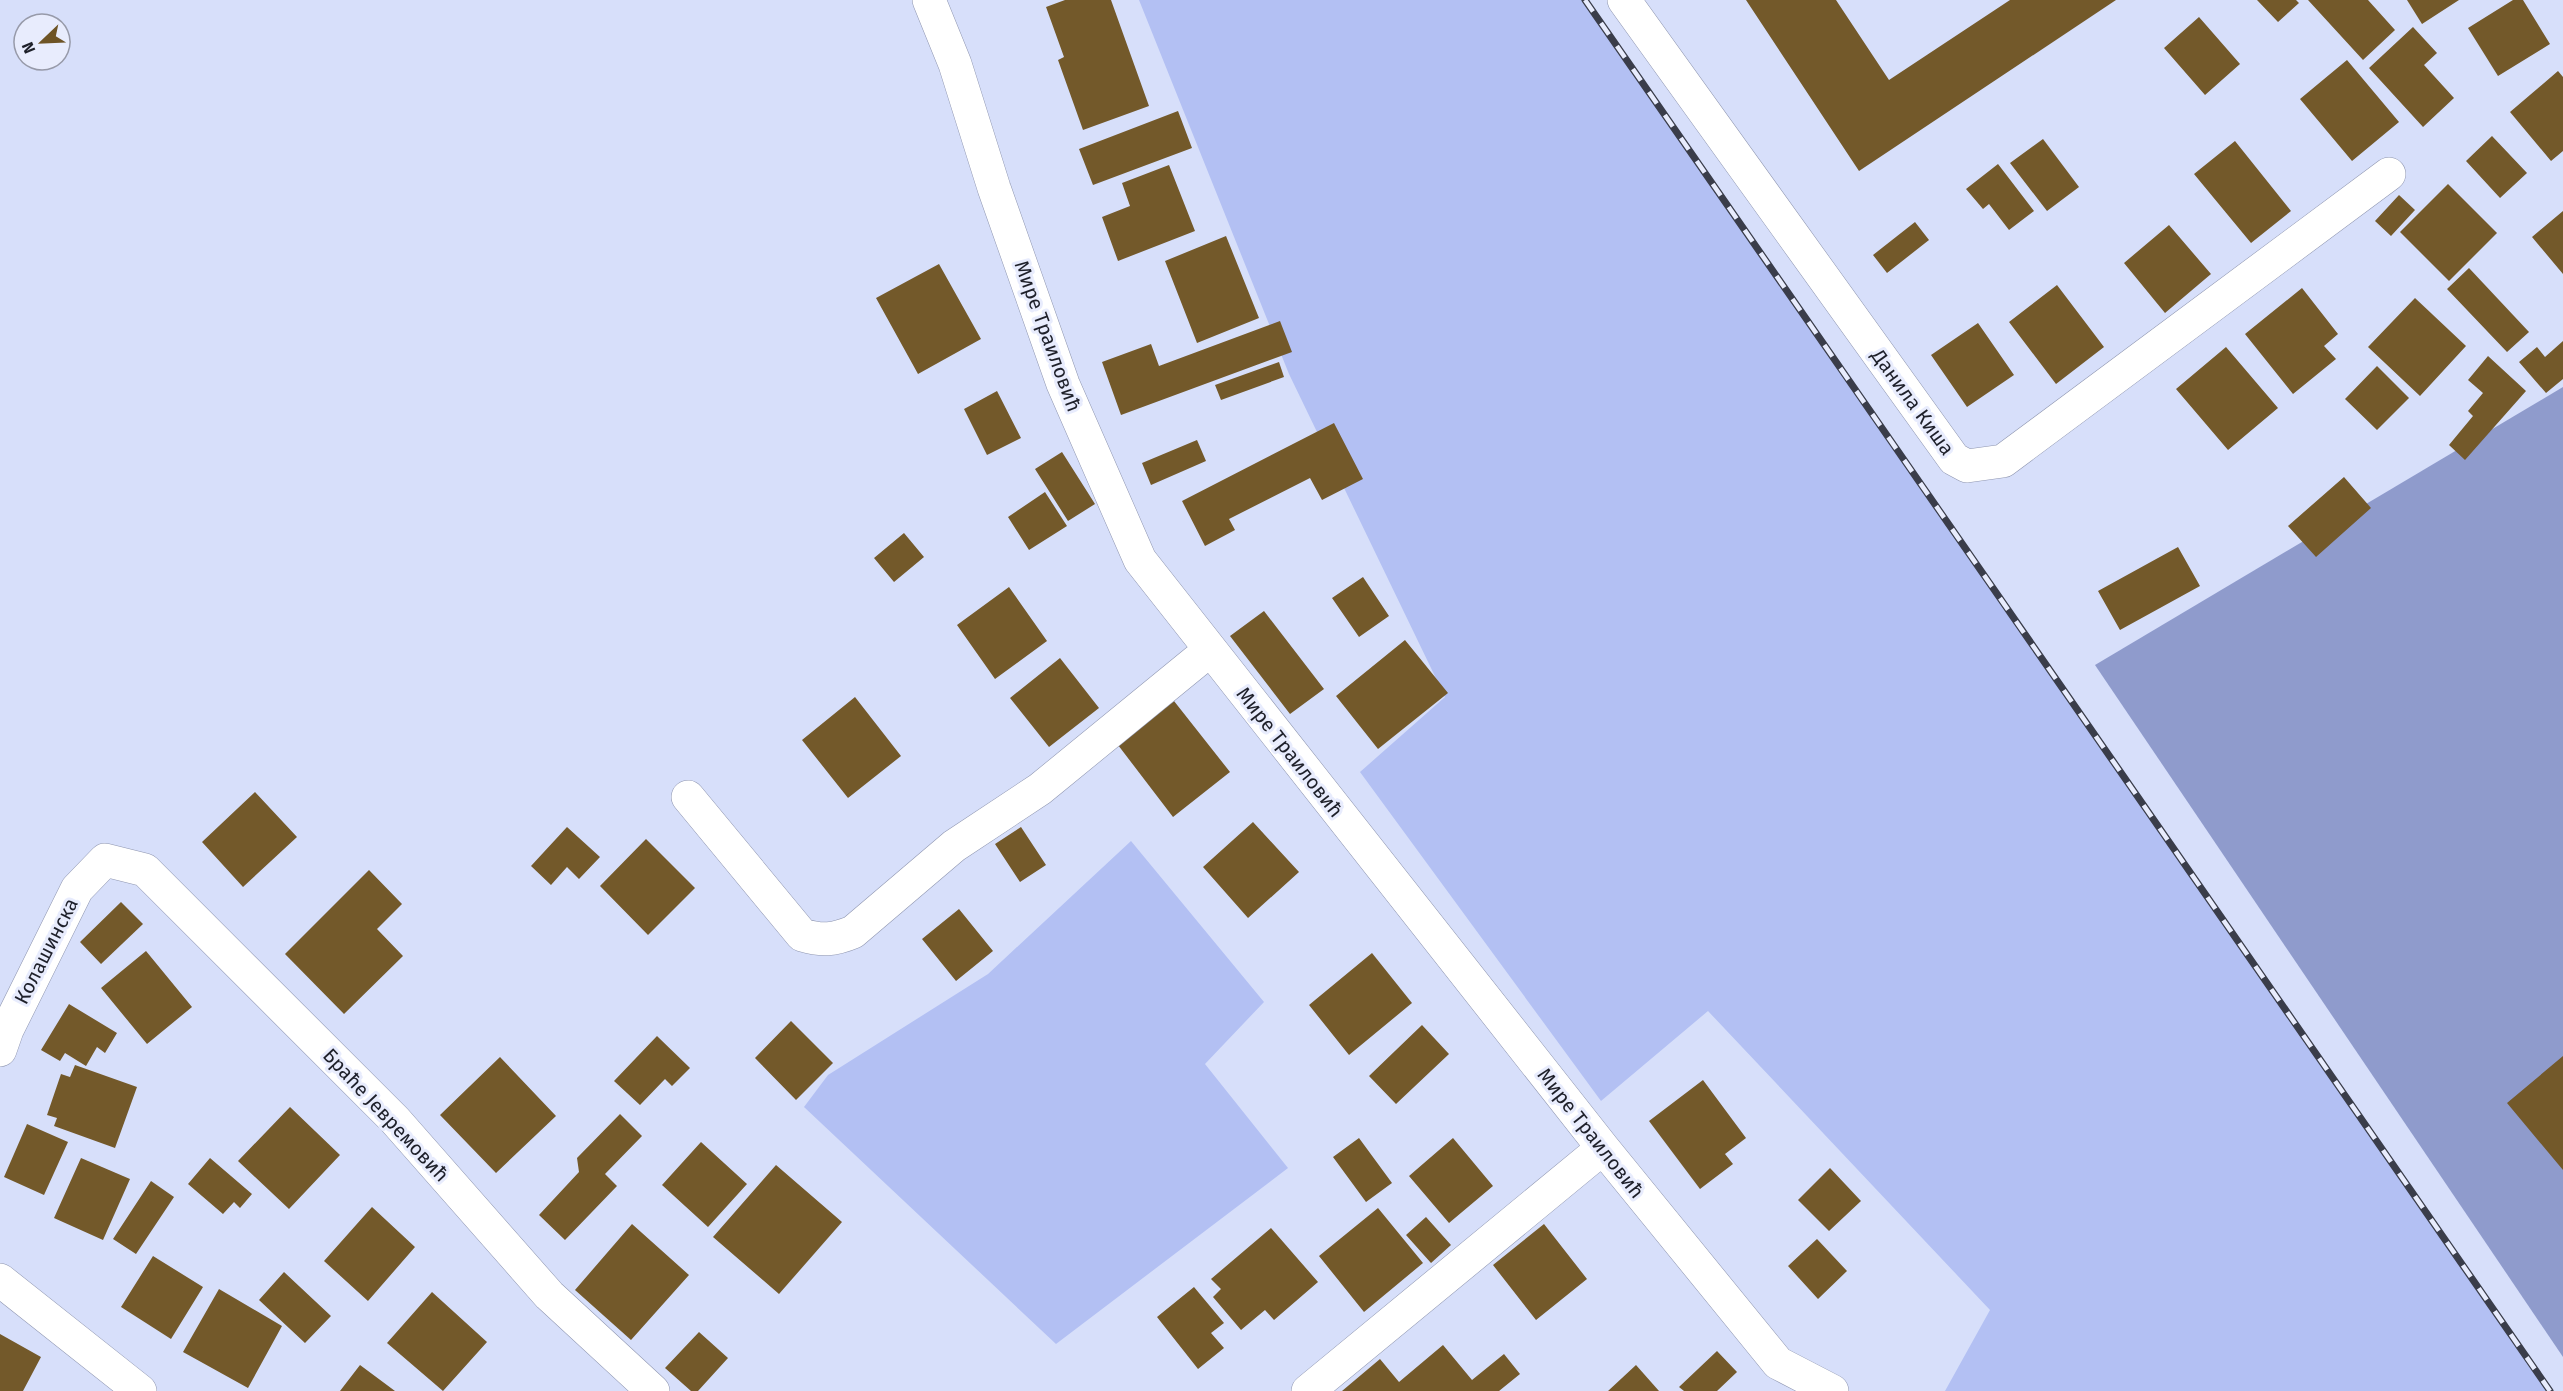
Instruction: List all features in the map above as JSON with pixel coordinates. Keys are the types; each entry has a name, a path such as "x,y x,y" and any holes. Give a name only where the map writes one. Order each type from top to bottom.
{"street":[{"name":"Мире Траиловић","path":"929,0 955,64 994,188 1063,384 1140,560 1603,1148 1778,1363 1832,1391"},
{"name":"Данила Киша","path":"1624,0 1954,459 1967,466 2003,461 2389,174"},
{"path":"688,797 802,935 821,941 837,939 853,932 954,846 1040,789 1210,650"},
{"name":"Колашинска","path":"0,1050 7,1029 77,889 105,860"},
{"name":"Браће Јевремовић","path":"105,860 145,870 395,1120 549,1295 653,1391"},
{"path":"1308,1391 1603,1148"},
{"path":"0,1280 140,1391"}],"shaded area":[{"path":"1139,0 1585,0 2550,1391 1945,1391 1990,1310 1708,1011 1601,1101 1360,772 1445,697 1289,374"},
{"path":"2563,387 2563,1357 2095,665"},
{"path":"1131,841 1264,1002 1205,1064 1288,1168 1056,1344 804,1107 828,1075 988,974"}],"building":[{"path":"1065,0 1111,0 1149,106 1083,130 1058,60 1064,57 1046,7"},
{"path":"1746,0 1836,0 1889,80 2010,0 2116,0 1859,171"},
{"path":"2257,0 2296,0 2299,3 2278,22"},
{"path":"2308,0 2368,0 2395,30 2363,60"},
{"path":"2407,0 2459,0 2422,24"},
{"path":"2513,0 2523,0 2550,44 2498,76 2468,28"},
{"path":"2199,17 2240,64 2205,95 2164,48"},
{"path":"2413,27 2437,53 2424,65 2454,98 2423,127 2369,68"},
{"path":"2347,60 2399,122 2352,161 2300,99"},
{"path":"2558,71 2563,77 2563,151 2551,161 2510,112"},
{"path":"1178,111 1192,148 1093,185 1079,149"},
{"path":"2492,136 2527,173 2500,198 2466,161"},
{"path":"2043,139 2079,187 2047,211 2010,163"},
{"path":"2235,141 2291,211 2251,243 2194,174"},
{"path":"1998,164 2034,211 2009,230 1989,204 1983,209 1966,189"},
{"path":"1169,165 1195,231 1118,261 1102,217 1130,206 1122,183"},
{"path":"2448,184 2497,233 2449,281 2400,232"},
{"path":"2399,195 2415,210 2391,236 2375,221"},
{"path":"2563,211 2563,274 2532,237"},
{"path":"1915,222 1929,240 1887,273 1873,255"},
{"path":"2169,225 2211,274 2165,313 2124,263"},
{"path":"1226,236 1259,318 1197,343 1165,261"},
{"path":"939,264 981,339 918,374 876,298"},
{"path":"2469,268 2529,332 2507,352 2447,289"},
{"path":"2057,285 2104,347 2056,384 2009,322"},
{"path":"2302,288 2338,334 2324,346 2336,359 2293,394 2245,334"},
{"path":"2415,298 2466,346 2420,396 2368,347"},
{"path":"1280,321 1292,352 1121,415 1102,362 1151,344 1159,366"},
{"path":"1978,323 2014,375 1967,407 1931,355"},
{"path":"2563,341 2563,379 2546,393 2519,362 2537,347 2545,357"},
{"path":"2226,347 2278,408 2228,450 2176,389"},
{"path":"2488,356 2526,391 2465,460 2449,445 2473,416 2468,411 2483,393 2468,380"},
{"path":"1279,362 1284,377 1221,400 1215,385"},
{"path":"2377,366 2409,398 2377,430 2345,399"},
{"path":"997,391 1021,438 987,455 964,409"},
{"path":"1334,423 1363,479 1322,500 1310,478 1229,519 1235,530 1205,546 1182,501"},
{"path":"1197,440 1206,461 1151,485 1142,463"},
{"path":"1062,452 1095,504 1068,521 1035,469"},
{"path":"2344,477 2371,508 2316,557 2288,526"},
{"path":"1045,492 1067,526 1029,550 1008,517"},
{"path":"904,533 924,557 894,582 874,558"},
{"path":"2178,547 2200,586 2120,630 2098,591"},
{"path":"1363,577 1389,616 1359,637 1332,598"},
{"path":"1009,587 1047,641 995,679 957,625"},
{"path":"1264,611 1324,689 1290,714 1230,636"},
{"path":"1405,640 1448,693 1378,749 1336,696"},
{"path":"1060,658 1099,708 1049,747 1010,698"},
{"path":"855,697 901,756 848,798 802,740"},
{"path":"1174,701 1230,772 1173,817 1118,745"},
{"path":"255,792 297,837 243,887 202,842"},
{"path":"1253,822 1299,872 1248,918 1203,867"},
{"path":"567,827 600,857 579,879 567,867 551,885 531,866"},
{"path":"1021,827 1046,865 1020,882 995,844"},
{"path":"646,839 695,888 648,935 600,886"},
{"path":"369,870 402,904 377,929 403,956 344,1014 285,954"},
{"path":"121,902 143,924 101,964 80,942"},
{"path":"959,909 993,951 956,981 922,939"},
{"path":"146,951 192,1007 147,1044 101,988"},
{"path":"1372,953 1412,1003 1349,1055 1309,1005"},
{"path":"69,1004 117,1033 105,1053 97,1047 86,1066 65,1053 60,1061 41,1050"},
{"path":"791,1021 833,1063 796,1100 755,1058"},
{"path":"1422,1025 1449,1054 1396,1104 1369,1076"},
{"path":"657,1036 690,1068 672,1086 665,1079 640,1105 614,1081"},
{"path":"2563,1056 2563,1170 2507,1103"},
{"path":"500,1057 556,1116 496,1173 440,1115"},
{"path":"75,1065 137,1087 115,1148 54,1126 57,1118 47,1115 61,1074 70,1077"},
{"path":"1703,1080 1746,1138 1725,1154 1733,1164 1700,1189 1649,1121"},
{"path":"290,1107 340,1155 289,1209 238,1161"},
{"path":"620,1114 642,1136 605,1174 617,1186 565,1240 539,1215 579,1172 577,1158"},
{"path":"27,1124 68,1142 44,1195 4,1177"},
{"path":"1359,1138 1392,1183 1366,1202 1333,1157"},
{"path":"1453,1138 1493,1186 1449,1223 1409,1176"},
{"path":"701,1142 747,1184 708,1227 662,1185"},
{"path":"81,1158 130,1179 103,1240 54,1218"},
{"path":"210,1158 252,1194 240,1208 234,1202 223,1214 188,1184"},
{"path":"776,1165 842,1222 779,1294 713,1237"},
{"path":"1830,1168 1861,1201 1829,1231 1798,1200"},
{"path":"151,1181 174,1197 136,1254 113,1239"},
{"path":"372,1207 415,1247 368,1301 324,1261"},
{"path":"1378,1208 1423,1263 1364,1312 1319,1256"},
{"path":"1426,1217 1451,1245 1431,1263 1406,1235"},
{"path":"632,1224 689,1275 631,1340 575,1290"},
{"path":"1544,1224 1587,1279 1536,1320 1493,1265"},
{"path":"1271,1228 1318,1282 1274,1320 1265,1310 1241,1330 1213,1297 1221,1289 1211,1279"},
{"path":"1817,1239 1847,1271 1818,1299 1788,1266"},
{"path":"153,1256 203,1287 171,1339 121,1307"},
{"path":"284,1272 331,1316 305,1343 259,1300"},
{"path":"1194,1287 1224,1323 1211,1333 1224,1348 1198,1369 1157,1317"},
{"path":"219,1289 282,1326 248,1388 183,1352"},
{"path":"432,1292 487,1342 443,1391 387,1343"},
{"path":"699,1332 728,1358 698,1391 691,1391 665,1368"},
{"path":"0,1334 41,1357 23,1391 0,1391"},
{"path":"1443,1345 1472,1380 1504,1354 1520,1374 1499,1391 1342,1391 1380,1359 1399,1382"},
{"path":"1717,1351 1737,1372 1717,1391 1684,1391 1679,1387"},
{"path":"360,1365 395,1391 340,1391"},
{"path":"1636,1365 1659,1391 1608,1391"}],"railway":[{"path":"1585,0 2550,1391"}]}
